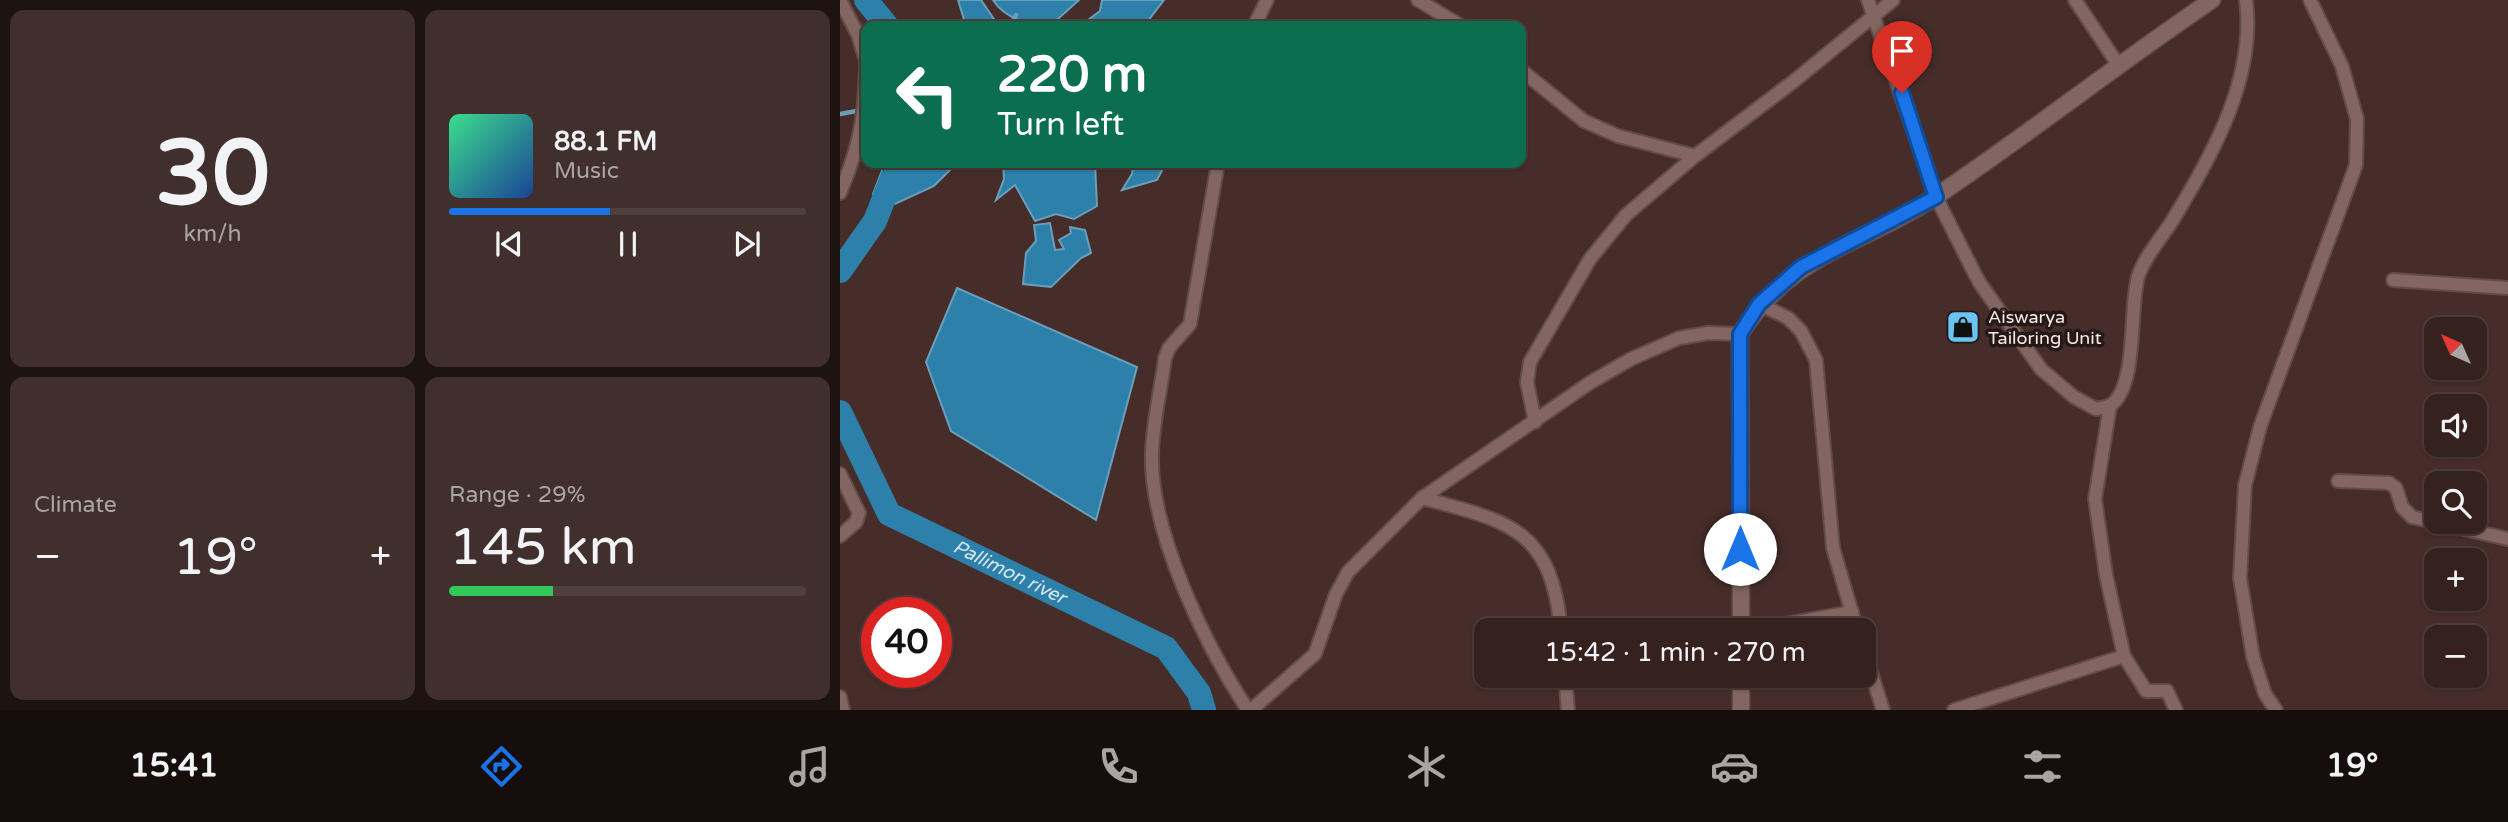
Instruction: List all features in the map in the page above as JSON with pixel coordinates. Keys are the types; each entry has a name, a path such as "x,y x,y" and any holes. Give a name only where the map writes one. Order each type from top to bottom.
{"street":[{"path":"840,0 861,45"},
{"path":"1256,21 1267,0"},
{"path":"1418,0 1453,21"},
{"path":"1868,0 1936,197 1979,282 2024,349 2041,369 2074,397 2096,409 2110,406"},
{"path":"1535,422 1527,382 1530,362 1590,260 1626,215 1695,156 1893,0"},
{"path":"2075,0 2117,64"},
{"path":"1741,618 1740,334 1759,304 1801,267 1936,197 2117,64 2212,0"},
{"path":"2176,710 2167,691 2147,691 2124,656 2106,575 2095,499 2110,406 2120,393 2131,355 2138,275 2207,164 2240,79 2249,46 2246,0"},
{"path":"2276,710 2265,694 2253,657 2240,578 2245,485 2260,427 2356,165 2357,120 2342,66 2310,0"},
{"path":"1526,74 1584,121 1618,136 1695,156"},
{"path":"840,193 857,153 861,132"},
{"path":"840,158 857,153"},
{"path":"1217,168 1190,324 1169,348 1165,358 1152,453 1156,499 1168,545 1219,662 1250,710 1315,653 1336,594 1348,572 1422,498 1591,382 1631,359 1679,338 1708,333 1740,334"},
{"path":"2393,279 2508,288"},
{"path":"1759,304 1788,318 1801,331 1816,360 1833,548 1854,618"},
{"path":"840,474 859,513 856,522 840,536"},
{"path":"2339,481 2389,483 2396,488 2402,508 2412,517 2508,539"},
{"path":"1422,498 1500,520 1524,534 1543,558 1553,582 1559,618"},
{"path":"1819,618 1852,612"},
{"path":"1954,710 2124,656"},
{"path":"1566,688 1568,710"},
{"path":"1741,688 1741,710"},
{"path":"1875,688 1882,710"},
{"path":"840,697 843,710"}],"water":[{"path":"958,0 981,0 995,21 964,21"},
{"path":"993,0 1079,0 1056,21 1018,20"},
{"path":"1102,0 1164,0 1148,21 1087,21 1100,11"},
{"path":"883,168 952,168 934,186 895,204 873,194"},
{"path":"1003,168 1095,168 1097,206 1074,219 1056,214 1035,221 1015,185 996,200 1004,179"},
{"path":"1133,168 1163,168 1157,180 1122,190 1132,174"},
{"path":"1050,223 1055,250 1064,249 1059,240 1071,233 1070,227 1085,230 1091,253 1081,258 1051,287 1023,284 1026,253 1036,241 1034,225"},
{"path":"957,288 1137,367 1096,520 951,431 926,362"}],"waterway":[{"name":"Pallimon river","path":"866,0 883,21"},
{"path":"1013,21 1016,15"},
{"path":"840,114 861,110"},
{"name":"Pallimon river","path":"840,271 875,221 896,168"},
{"name":"Pallimon river","path":"840,412 889,514 1166,648 1199,693 1204,710"}],"place":[{"name":"Aiswarya Tailoring Unit","path":"1963,327"}],"route":[{"path":"1740,549 1740,334 1759,304 1801,267 1936,197 1902,93"}]}
